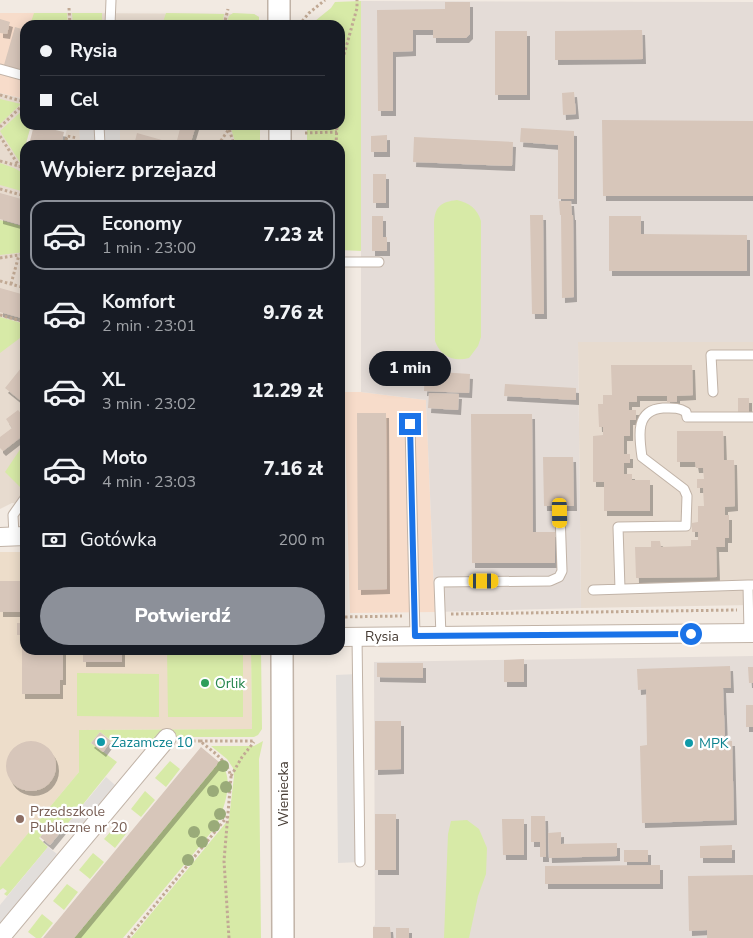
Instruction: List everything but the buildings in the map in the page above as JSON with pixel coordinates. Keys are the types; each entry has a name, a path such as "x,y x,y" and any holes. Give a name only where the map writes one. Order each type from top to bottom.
{"street":[{"path":"279,0 279,20"},
{"name":"Rysia","path":"349,637 751,633"},
{"name":"Wieniecka","path":"282,655 283,938"},
{"path":"0,938 175,740"}],"lane":[{"path":"110,20 111,0"},
{"path":"0,69 20,75"},
{"path":"345,262 379,262"},
{"path":"714,392 712,355 753,355"},
{"path":"620,589 618,528 686,526 687,496 684,490 642,457 639,433 645,414 653,409 679,408 686,412 687,417 753,416"},
{"path":"410,424 415,636"},
{"path":"13,537 13,515 20,505"},
{"path":"441,636 438,582 550,581 559,577 562,570 560,513"},
{"path":"593,590 751,585 749,610 751,633"},
{"path":"349,637 360,862"}],"path":[{"path":"303,20 323,0"},
{"path":"345,51 358,8 357,0"},
{"path":"69,8 70,20"},
{"path":"225,20 228,9"},
{"path":"0,95 20,102"},
{"path":"0,128 20,109"},
{"path":"305,133 336,132 336,140"},
{"path":"0,136 19,166"},
{"path":"66,140 67,136 77,138"},
{"path":"0,161 19,166"},
{"path":"0,189 20,195"},
{"path":"0,258 19,255 11,284"},
{"path":"0,281 20,287"},
{"path":"0,315 20,321"},
{"path":"440,614 749,610"},
{"path":"345,617 415,615"},
{"path":"175,740 254,741 230,777"},
{"path":"200,741 224,761 229,770 228,816 224,861 229,938"},
{"path":"128,938 228,816"}],"shaded area":[{"path":"361,1 753,2 753,342 578,342 581,608 435,612 426,400 361,392"},
{"path":"0,13 67,13 68,20 20,20 20,98 0,93"},
{"path":"67,13 254,14 259,17 259,20 68,20"},
{"path":"0,93 20,98 20,130 30,130 27,140 20,140 20,504 12,503 0,509"},
{"path":"67,130 260,130 260,140 64,140"},
{"path":"79,130 120,130 120,140 80,140"},
{"path":"578,342 753,342 753,605 581,608"},
{"path":"345,392 361,392 426,400 435,612 350,613"},
{"path":"0,552 20,552 20,655 251,655 252,729 79,730 79,772 0,867"},
{"path":"753,656 753,938 373,938 373,927 375,925 374,662"},
{"path":"357,674 360,862 338,863 336,675"},
{"path":"106,777 115,785 73,835 64,828"},
{"path":"48,847 57,854 0,924 0,905"}],"green space":[{"path":"361,1 361,251 345,250 345,140 307,140 307,130 345,130 345,20 316,20 331,8 335,2"},
{"path":"34,13 67,13 68,20 32,20"},
{"path":"72,13 102,13 102,20 73,20"},
{"path":"166,13 224,14 223,20 164,20"},
{"path":"233,13 254,14 259,17 259,20 228,20"},
{"path":"0,99 20,104 20,105 0,124"},
{"path":"20,113 20,130 30,130 27,140 20,140 20,162 0,131"},
{"path":"232,130 260,130 260,140 234,140"},
{"path":"0,163 20,171 20,191 0,185"},
{"path":"457,200 472,207 481,221 481,337 478,346 469,358 463,359 453,359 444,354 435,341 434,223 437,209 440,206"},
{"path":"0,220 20,226 20,253 0,255"},
{"path":"0,317 20,323 20,338 0,353"},
{"path":"20,450 20,487 5,472"},
{"name":"Orlik","path":"167,655 243,655 243,717 168,717"},
{"path":"251,655 261,655 262,729 254,737 178,737 173,743 147,751 128,737 120,747 100,732 91,743 117,762 64,828 55,820 39,838 48,847 7,896 4,894 7,891 3,888 0,890 0,867 79,772 79,730 252,729"},
{"path":"77,673 159,674 159,717 77,716"},
{"path":"263,741 259,759 261,938 131,938 229,819 234,776 233,768 227,759 211,746 254,746"},
{"path":"170,761 180,769 166,787 155,778"},
{"path":"219,762 227,777 228,786 224,805 214,829 123,938 74,938"},
{"path":"145,791 155,800 141,817 131,809"},
{"path":"467,820 479,829 487,848 486,874 478,896 469,938 444,938 448,834 451,821"},
{"path":"119,822 129,830 115,848 104,839"},
{"path":"93,853 104,862 90,879 79,870"},
{"path":"67,884 78,892 64,910 53,901"},
{"path":"42,914 53,923 41,938 36,938 28,932"}],"place":[{"name":"Orlik","path":"205,683"},
{"name":"Zazamcze 10","path":"101,742"},
{"name":"MPK","path":"689,743"},
{"name":"Przedszkole Publiczne nr 20","path":"20,819"}],"route":[{"path":"410,424 415,636 691,634"}]}
